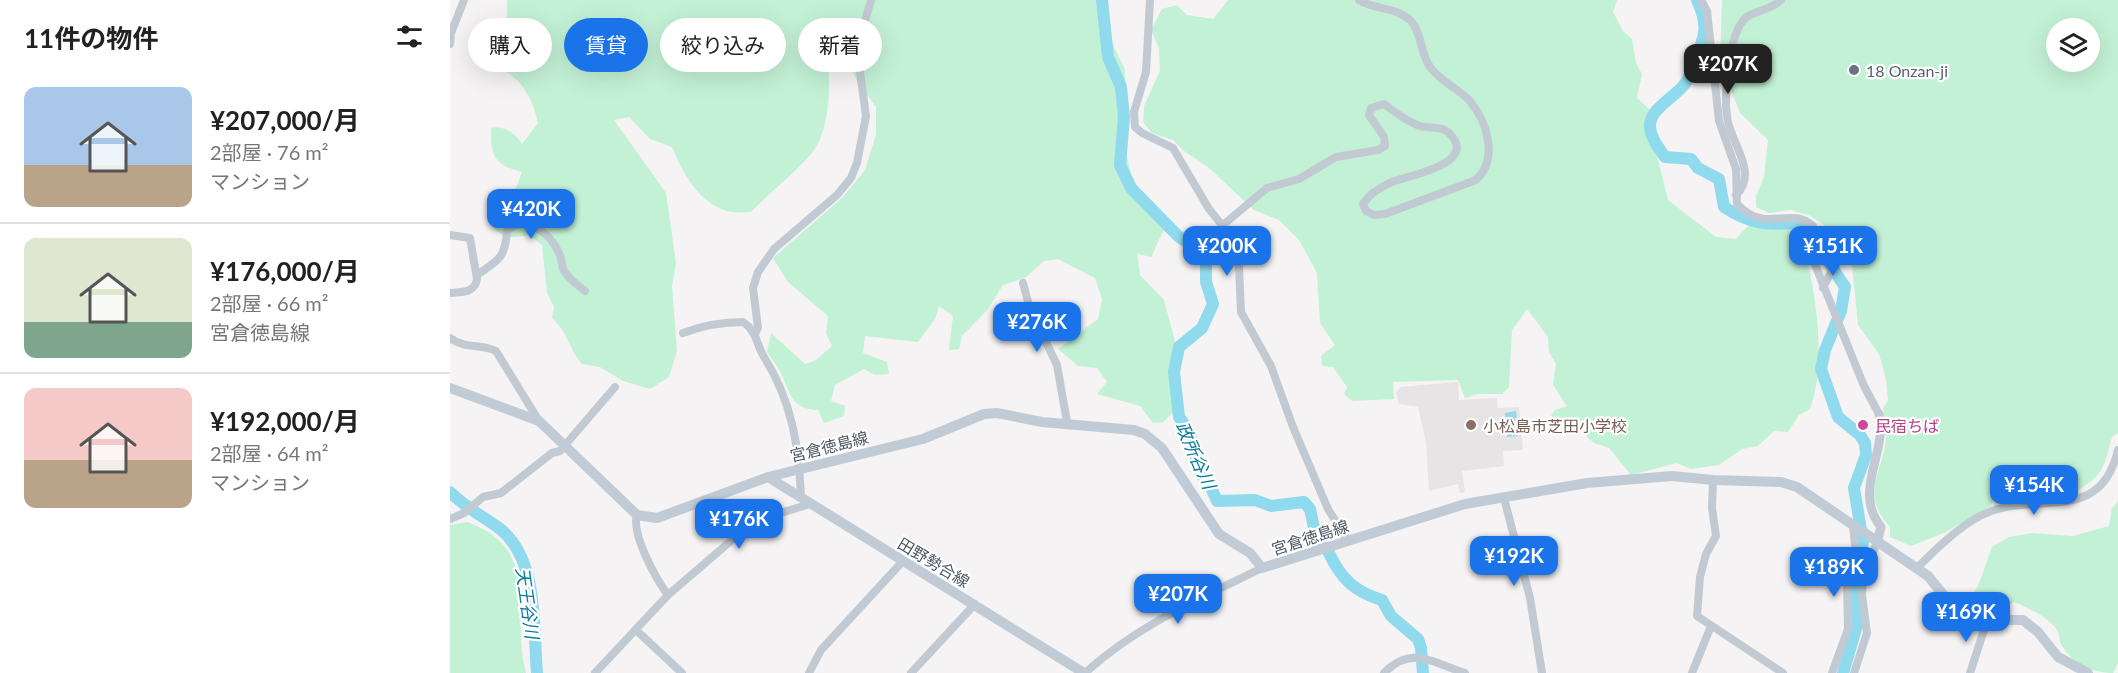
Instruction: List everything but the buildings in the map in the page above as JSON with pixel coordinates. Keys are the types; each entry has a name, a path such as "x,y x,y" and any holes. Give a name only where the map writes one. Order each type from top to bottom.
{"main road":[{"path":"450,388 539,421 637,515"},
{"name":"宮倉徳島線","path":"637,515 657,518 768,477 923,439 984,414 1134,430 1151,439 1162,448 1218,534 1250,553 1262,568 1465,504 1587,483 1672,476 1787,483 1855,526 1938,585 1950,603 1963,613 1987,621 2023,620 2038,632 2058,657 2088,673"},
{"name":"田野勢合線","path":"768,477 1084,673"}],"street":[{"path":"450,44 451,33 464,0"},
{"path":"755,334 758,328 753,288 758,272 774,249 837,195 851,178 857,164 866,116 857,49 871,0"},
{"path":"1150,0 1146,72 1134,112 1135,127 1142,134 1173,148 1209,209 1237,247 1241,312 1271,366 1293,428 1328,509 1348,541"},
{"path":"1223,225 1268,188 1299,179 1336,157 1378,150 1385,146 1384,137 1369,115 1371,108 1384,104 1414,124 1439,128 1450,133 1455,145 1455,153 1447,164 1401,179 1369,194 1363,204 1366,211 1374,215 1385,214 1476,180 1482,174 1488,157 1487,133 1470,101 1434,72 1427,63 1411,21 1399,12 1359,0"},
{"path":"1701,0 1707,10 1719,121 1736,169 1737,204 1754,218 1766,220 1796,217 1807,220 1813,226 1810,252 1864,386 1879,414 1881,437 1869,486 1872,513 1881,527 1873,539 1863,578 1862,595 1867,633 1854,673"},
{"path":"1736,195 1744,182 1741,152 1728,122 1728,76 1732,48 1740,23 1747,15 1772,8 1781,0"},
{"path":"477,276 505,252 507,231 519,223 533,225 548,237 560,253 562,269 585,291"},
{"path":"450,236 470,238 477,276 477,282 472,289 450,293"},
{"path":"1823,288 1832,270"},
{"path":"1023,283 1036,332 1044,339 1057,365 1067,422"},
{"path":"595,673 668,595 754,521 805,501 794,424 772,366 763,355 755,334 743,322 711,323 683,333"},
{"path":"450,338 464,346 489,347 496,351 539,421"},
{"path":"450,519 483,497 501,493 552,453 560,451 615,387"},
{"path":"1916,569 1980,516 2021,504 2080,500 2092,493 2104,484 2118,450"},
{"path":"1713,480 1712,508 1716,536 1704,561 1695,611 1697,616 1783,673"},
{"path":"1504,498 1530,598 1542,673"},
{"path":"637,515 634,522 638,538 668,595"},
{"path":"1832,673 1848,629 1847,584 1855,546 1855,526"},
{"path":"809,673 821,650 903,561"},
{"path":"1084,673 1106,654 1204,594 1262,568"},
{"path":"911,673 975,604"},
{"path":"1970,673 1987,621"},
{"path":"1692,673 1712,626"},
{"path":"636,630 682,673"},
{"path":"1384,673 1405,660 1421,657 1465,673"}],"shaded area":[{"name":"小松島市芝田小学校","path":"1458,382 1459,400 1497,398 1498,408 1519,407 1523,450 1503,451 1504,466 1462,471 1465,492 1460,493 1458,484 1429,491 1426,443 1418,407 1399,404 1396,393 1400,387"}],"green space":[{"path":"507,0 1098,0 1110,38 1125,70 1126,101 1118,121 1131,173 1140,193 1168,219 1152,257 1137,254 1140,275 1164,300 1175,341 1172,372 1177,409 1163,422 1153,423 1140,406 1097,394 1107,382 1097,368 1078,366 1058,349 1098,319 1102,299 1095,278 1058,259 1044,261 1025,278 1003,285 988,309 962,336 959,349 949,350 953,316 939,306 935,319 918,342 865,336 863,353 887,362 889,374 875,375 864,369 835,385 831,401 845,406 844,416 824,423 818,410 802,407 793,399 767,352 771,333 805,364 816,360 832,346 826,333 828,316 788,282 773,258 843,197 865,170 876,135 876,107 853,72 882,72 882,18 798,18 798,72 829,72 829,93 824,127 819,142 811,154 751,212 727,211 708,201 700,194 681,167 672,147 650,139 629,117 614,120 666,193 676,263 672,286 677,351 669,377 650,389 623,381 600,367 582,364 562,329 552,318 554,307 547,293 542,245 529,235 506,236 489,223 489,207 516,188 522,172 505,166 496,158 492,146 491,128 509,131 522,144 538,123 526,90 506,72 552,72 552,18 507,18"},
{"path":"1228,0 1617,0 1613,12 1623,31 1632,39 1636,63 1642,74 1637,98 1650,110 1646,131 1657,156 1668,200 1716,237 1736,239 1748,226 1801,230 1814,296 1819,343 1816,389 1810,409 1799,415 1788,432 1774,431 1758,446 1742,449 1719,465 1691,469 1677,463 1631,475 1609,448 1594,443 1581,431 1551,416 1555,410 1567,406 1553,385 1556,363 1549,353 1548,337 1527,309 1512,330 1509,387 1502,394 1478,394 1465,398 1458,380 1393,382 1394,399 1352,401 1344,394 1347,387 1333,367 1322,366 1321,356 1335,345 1320,323 1317,273 1299,240 1279,220 1254,210 1208,167 1184,151 1173,140 1152,133 1143,122 1144,106 1160,71 1159,48 1151,30 1162,9 1177,5 1187,15 1213,19"},
{"path":"1722,0 2118,0 2118,433 2112,437 2104,465 2096,477 2073,493 2031,480 1997,489 1991,506 1944,533 1911,546 1890,537 1890,527 1876,505 1874,495 1886,440 1883,408 1888,401 1886,379 1879,354 1858,325 1852,265 1838,235 1811,216 1790,210 1769,213 1756,207 1756,196 1764,177 1768,140 1740,113 1720,62"},
{"path":"2118,501 2118,663 2113,673 2090,669 2077,662 2065,651 2054,626 2044,617 2025,607 2014,602 1996,612 1977,612 1968,602 1978,586 1992,547 2009,537 2032,533 2073,536 2109,526 2112,508"},
{"path":"467,522 491,534 506,549 515,566 519,586 522,651 526,673 450,673 450,525"}],"water":[{"path":"1516,411 1518,436 1507,437 1505,413"}],"waterway":[{"name":"政所谷川","path":"1102,0 1108,57 1121,87 1124,117 1120,165 1131,188 1178,236 1185,241 1199,242 1206,255 1206,282 1213,304 1202,328 1179,347 1174,372 1179,417 1189,431 1200,473 1209,483 1217,501 1255,500 1271,506 1304,502 1310,509 1318,546 1324,547"},
{"path":"1697,0 1704,24 1701,45 1685,83 1652,118 1650,128 1655,142 1665,157 1691,159 1698,168 1719,179 1724,207 1745,218 1762,223 1803,223 1845,287 1841,311 1825,350 1821,369 1838,417 1860,435 1865,443 1866,455 1854,488 1863,542 1854,586 1858,622 1843,673"},
{"name":"天王谷川","path":"450,492 499,528 512,541 521,557 532,595 537,673"},
{"name":"政所谷川","path":"1329,553 1350,583 1364,593 1382,600 1391,616 1418,639 1423,673"}],"place":[{"name":"18 Onzan-ji","path":"1854,70"},
{"name":"小松島市芝田小学校","path":"1471,425"},
{"name":"民宿ちば","path":"1863,425"}]}
